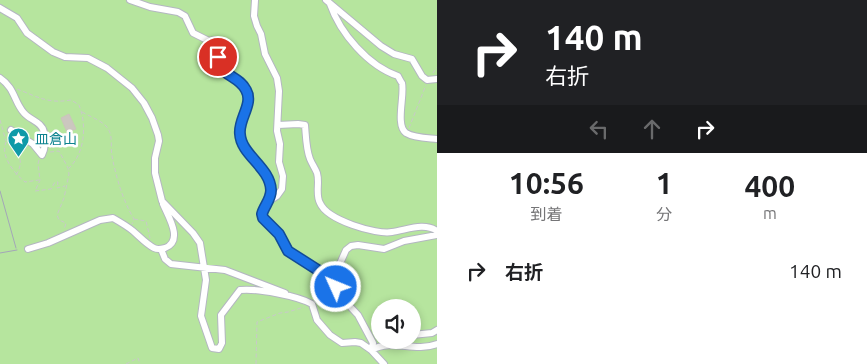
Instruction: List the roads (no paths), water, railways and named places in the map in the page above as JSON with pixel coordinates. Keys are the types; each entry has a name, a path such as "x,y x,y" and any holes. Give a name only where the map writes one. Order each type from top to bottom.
{"street":[{"path":"130,0 150,8 178,12 185,16 193,33 209,41 216,40 220,43 219,65 225,74 241,82 248,92 248,104 240,125 240,133 245,147 267,175 271,189 269,200 263,210 263,218 279,234 288,251 335,281"},
{"path":"255,0 254,16 266,54 277,78 279,91 279,162 283,176 282,189 277,196 269,200"},
{"path":"328,2 381,46 394,54 412,59 422,76 427,80 437,79"},
{"path":"328,2 334,15 355,47 371,62 388,73 398,76 402,83 402,124 407,133 437,139"},
{"path":"0,8 18,18 27,33 53,52 65,57 88,58 107,68 132,88 144,103 158,135 155,173 162,201 174,233 172,243 160,249 152,247 113,218 107,218 61,238 28,249"},
{"path":"0,78 10,86 21,110 39,124 44,132 42,155 33,144 12,130"},
{"path":"278,125 305,125 309,157 318,174 317,193 320,204 336,218 361,228 389,233 429,226 437,231"},
{"path":"162,201 193,233 200,243 206,280 201,316 212,348 219,349 222,343 221,315 240,290 251,289 293,296"},
{"path":"371,350 373,344 358,315 342,298 336,287 334,277 346,250 351,246 358,245 384,249 404,241 437,235"},
{"path":"160,249 170,264 225,270 312,304 317,320 330,335 342,343 356,342 371,350 384,364"},
{"path":"421,334 432,333 437,330"},
{"path":"421,348 437,344"}],"railway":[{"path":"0,191 16,248"},
{"path":"0,253 17,250"}],"place":[{"name":"皿倉山","path":"19,158"}]}
